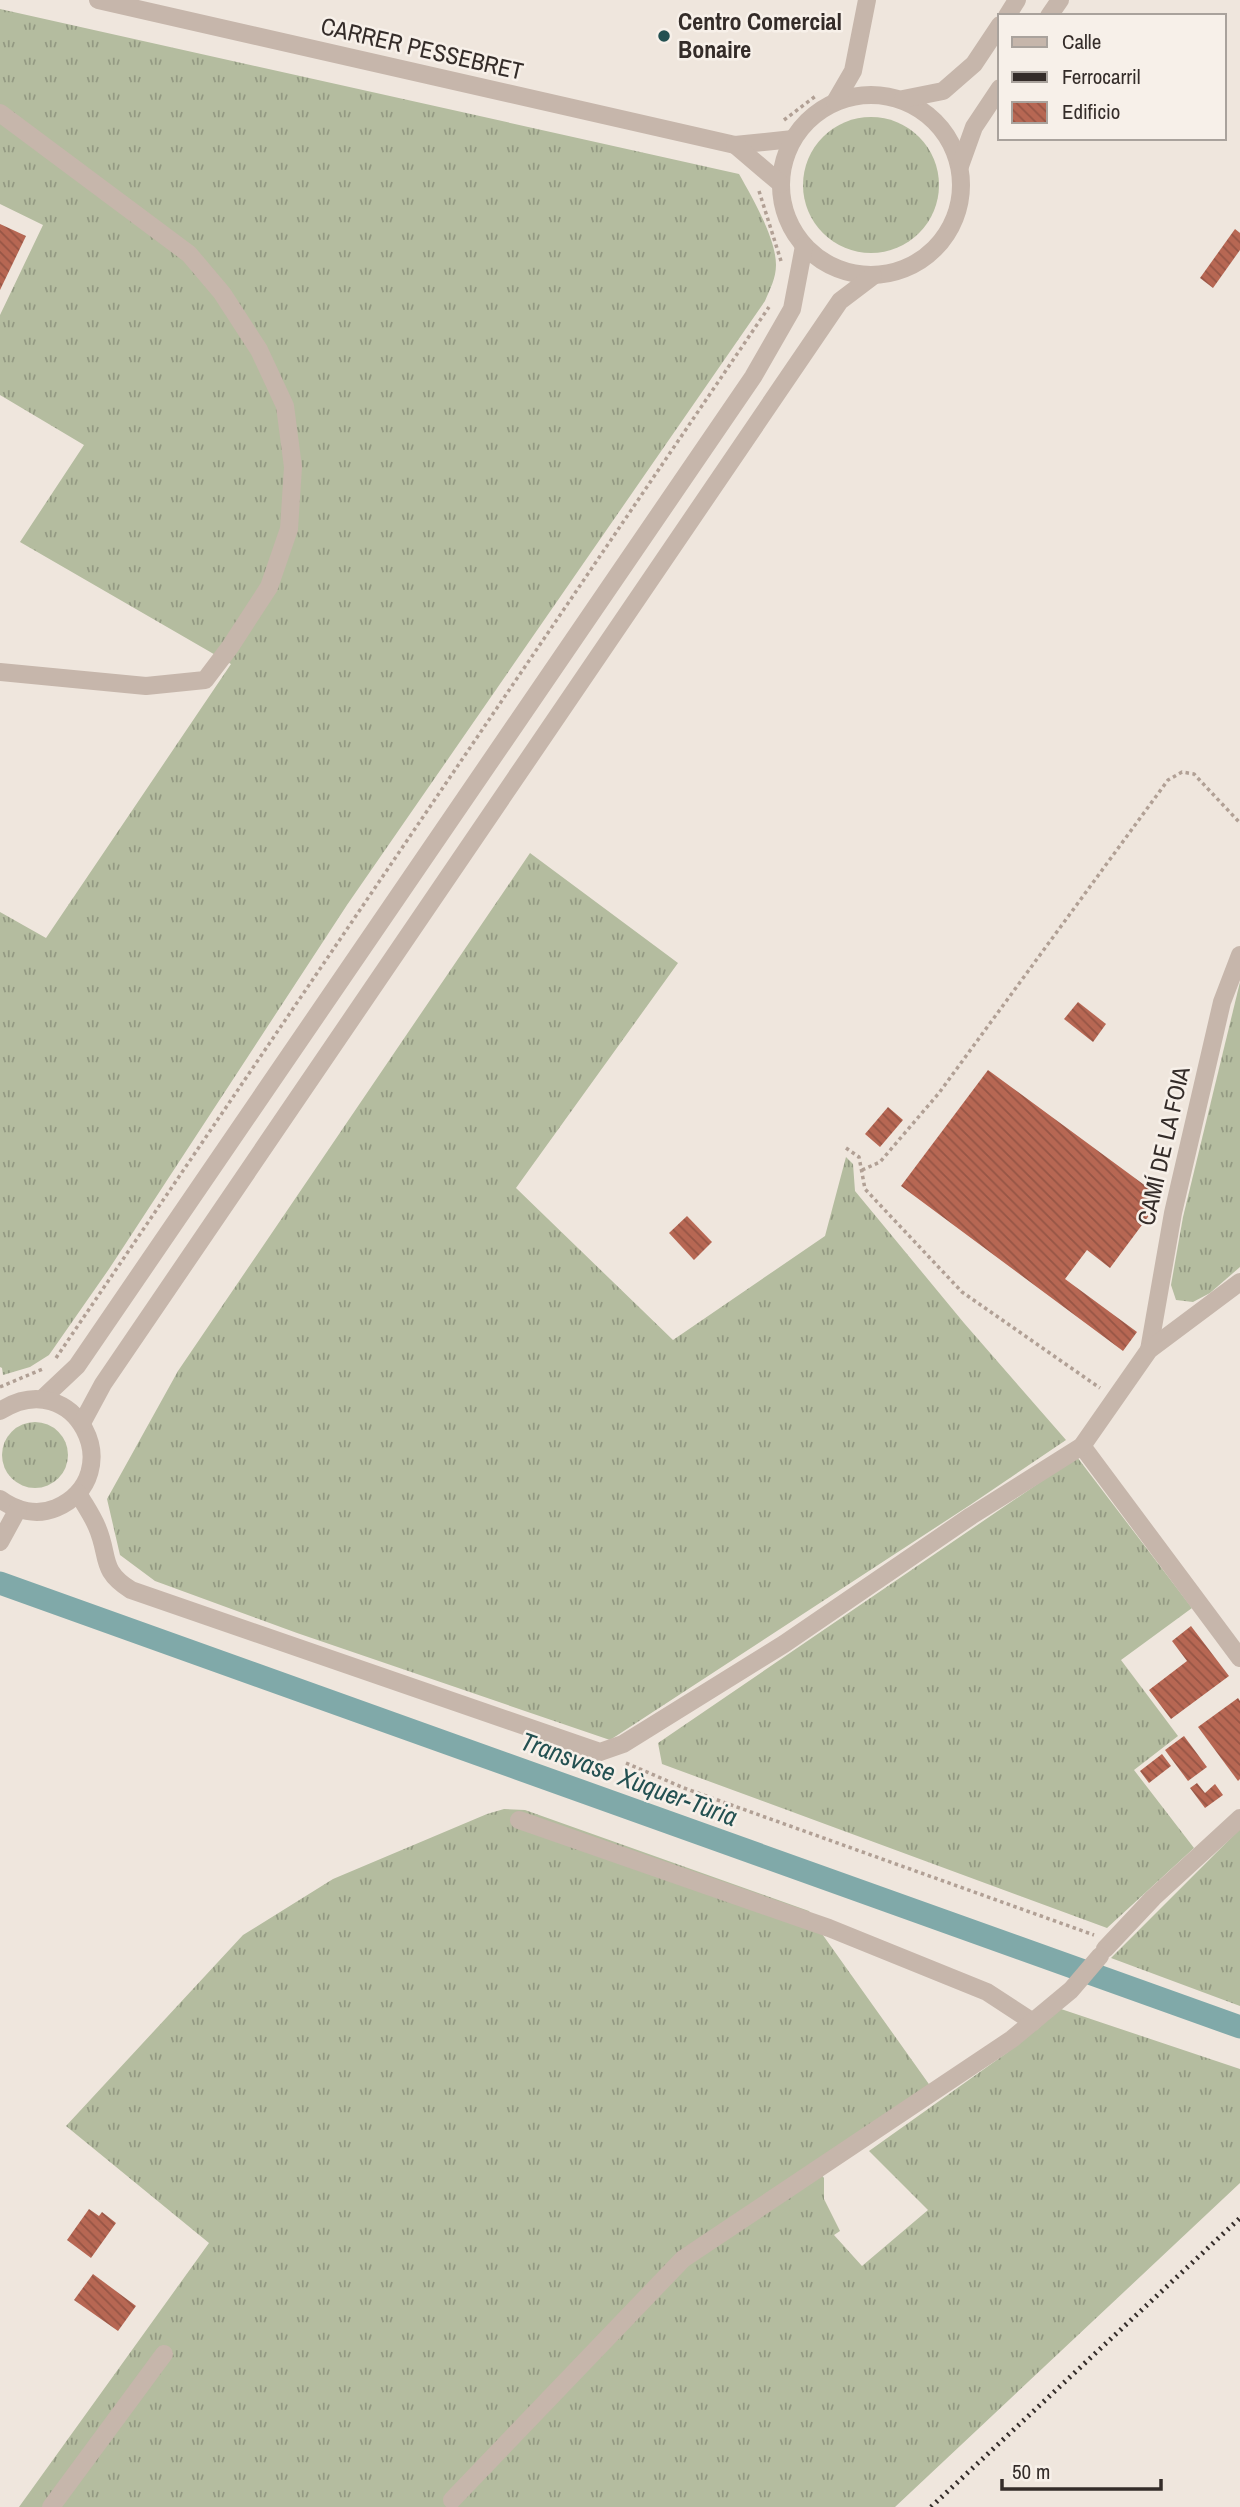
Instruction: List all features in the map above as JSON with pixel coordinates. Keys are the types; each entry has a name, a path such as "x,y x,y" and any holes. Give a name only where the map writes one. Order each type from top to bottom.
{"street":[{"name":"CARRER PESSEBRET","path":"98,0 735,145 793,139"},
{"path":"827,97 881,94 903,99 929,115 949,138 960,166 962,192 956,218 943,241 923,259 900,271 873,276 848,272 824,262 804,246 794,232 787,217 781,184 784,161 793,139 827,97 853,71 867,0"},
{"path":"903,99 943,91 974,64 998,28"},
{"path":"960,166 974,127 998,91"},
{"path":"0,113 189,254 222,293 260,349 285,406 293,467 289,529 269,587 230,648 205,680 146,686 0,672"},
{"name":"CARRER PESSEBRET","path":"735,145 781,184"},
{"path":"42,1399 77,1366 753,377 792,309 804,246"},
{"path":"82,1423 103,1384 839,301 873,276"},
{"name":"CAMÍ DE LA FOIA","path":"1149,1350 1173,1213 1223,1002 1240,955"},
{"path":"78,1493 98,1528 105,1558 115,1580 131,1590 600,1752 623,1744 784,1644 971,1516 1082,1446 1149,1350 1240,1282"},
{"path":"0,1411 26,1399 58,1403 71,1411 82,1423 90,1440 92,1459 88,1477 78,1493 50,1510 18,1510 0,1499"},
{"path":"1082,1446 1240,1658"},
{"path":"0,1542 18,1510"},
{"path":"452,2500 683,2259 1013,2039 1071,1990 1153,1898 1240,1818"},
{"path":"519,1820 829,1928 987,1992 1034,2021"},
{"path":"51,2507 164,2354"}],"path":[{"path":"780,123 827,97"},
{"path":"754,183 782,265"},
{"path":"0,1387 51,1365 775,298"},
{"path":"862,1170 880,1162 939,1093 1168,780 1182,772 1194,774 1240,823"},
{"path":"846,1147 859,1157 866,1189 962,1292 1114,1398"},
{"path":"600,1752 684,1788 1094,1934"}],"green space":[{"path":"0,9 739,174 768,230 776,265 774,279 765,301 347,905 109,1269 49,1355 30,1367 3,1375 0,1367 0,912 46,938 231,664 20,542 84,445 0,395 0,315 43,225 0,204"},
{"path":"871,117 897,122 919,137 934,159 939,185 934,211 919,233 897,248 871,253 845,248 823,233 808,211 803,185 808,159 823,137 845,122"},
{"path":"530,853 678,963 516,1188 673,1340 825,1236 846,1157 853,1164 855,1191 964,1323 1066,1440 610,1740 297,1633 155,1581 120,1555 107,1499 178,1371"},
{"path":"1240,982 1240,1267 1210,1293 1193,1302 1176,1300 1171,1285 1183,1217"},
{"path":"35,1422 58,1432 68,1455 58,1478 35,1488 12,1478 2,1455 12,1432"},
{"path":"1077,1457 1192,1608 1121,1660 1178,1736 1134,1770 1194,1848 1107,1928 662,1764 658,1743"},
{"path":"504,1809 525,1810 809,1911 820,1931 931,2087 816,2167 824,2178 824,2199 840,2231 834,2235 862,2266 928,2210 869,2151 1008,2052 1058,2008 1240,2069 1240,2183 895,2507 19,2507 209,2243 66,2126 243,1935 333,1879"},
{"path":"1240,1829 1240,2006 1111,1958"}],"building":[{"path":"0,224 26,236 0,290"},
{"path":"1235,229 1240,233 1240,250 1213,288 1200,278"},
{"path":"1078,1002 1106,1024 1093,1042 1064,1019"},
{"path":"988,1070 1162,1198 1110,1268 1087,1250 1065,1279 1137,1332 1123,1351 901,1186"},
{"path":"888,1107 903,1120 880,1147 865,1134"},
{"path":"687,1216 712,1242 694,1260 669,1233"},
{"path":"1191,1626 1229,1676 1171,1719 1149,1690 1187,1661 1172,1641"},
{"path":"1238,1698 1240,1779 1238,1781 1198,1727"},
{"path":"1184,1736 1207,1767 1188,1781 1165,1750"},
{"path":"1162,1754 1171,1766 1149,1783 1140,1771"},
{"path":"1197,1783 1205,1793 1215,1784 1223,1795 1205,1808 1190,1788"},
{"path":"89,2209 99,2216 102,2212 116,2223 91,2258 67,2240"},
{"path":"93,2274 136,2306 118,2331 74,2300"}],"waterway":[{"name":"Transvase Xùquer-Tùria","path":"0,1583 1240,2027"}],"railway":[{"path":"931,2507 1240,2218"}],"place":[{"name":"Centro Comercial Bonaire","path":"664,36"}]}
